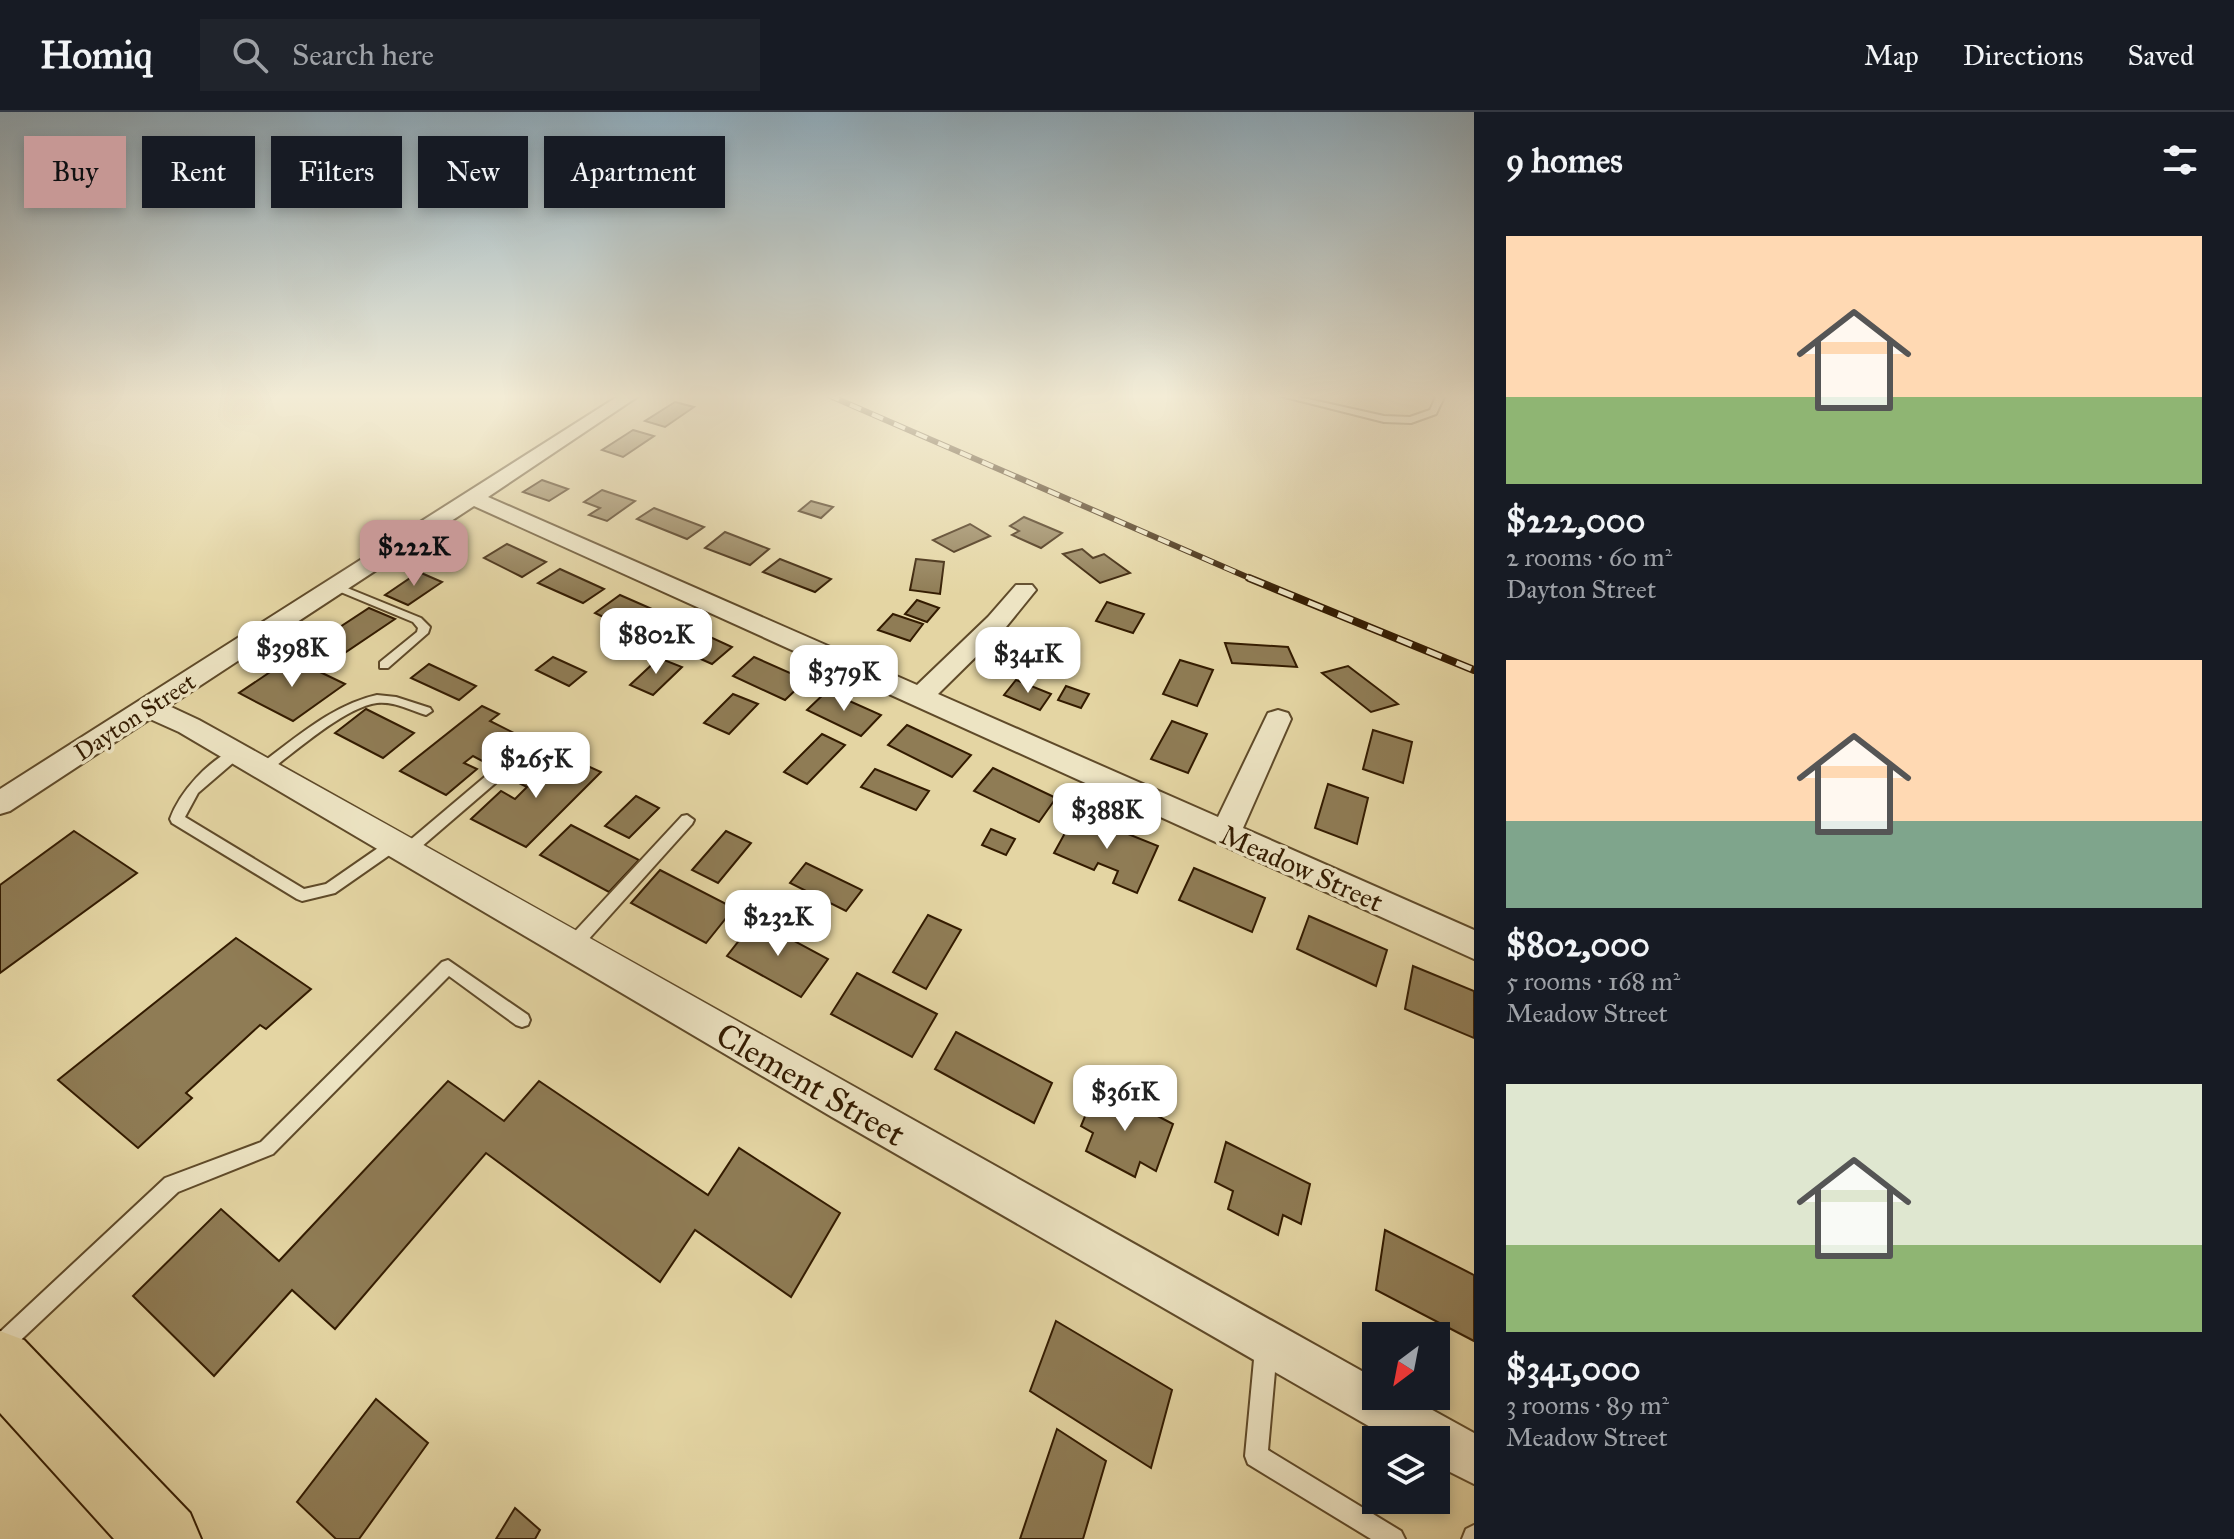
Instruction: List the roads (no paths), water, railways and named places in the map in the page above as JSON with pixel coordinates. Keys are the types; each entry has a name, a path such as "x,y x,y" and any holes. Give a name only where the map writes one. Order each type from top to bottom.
{"main road":[{"path":"0,1364 164,1539"}],"street":[{"name":"Dayton Street","path":"0,803 527,462"},
{"name":"Meadow Street","path":"472,497 1474,945"},
{"path":"920,697 997,622 1024,590"},
{"name":"Clement Street","path":"149,708 250,760 1474,1460"},
{"path":"1225,834 1278,719"}],"lane":[{"path":"335,586 417,620 424,627 422,633 384,665"},
{"path":"426,711 395,700 374,699 351,707 197,785 180,806 177,819 302,895 330,889 402,847 537,740"},
{"path":"572,946 687,820"},
{"path":"0,1346 172,1185 267,1148 448,967 522,1020"},
{"path":"1267,1343 1256,1456 1393,1539"}],"railway":[{"path":"981,462 1254,580"},
{"path":"1249,578 1474,670"}]}
